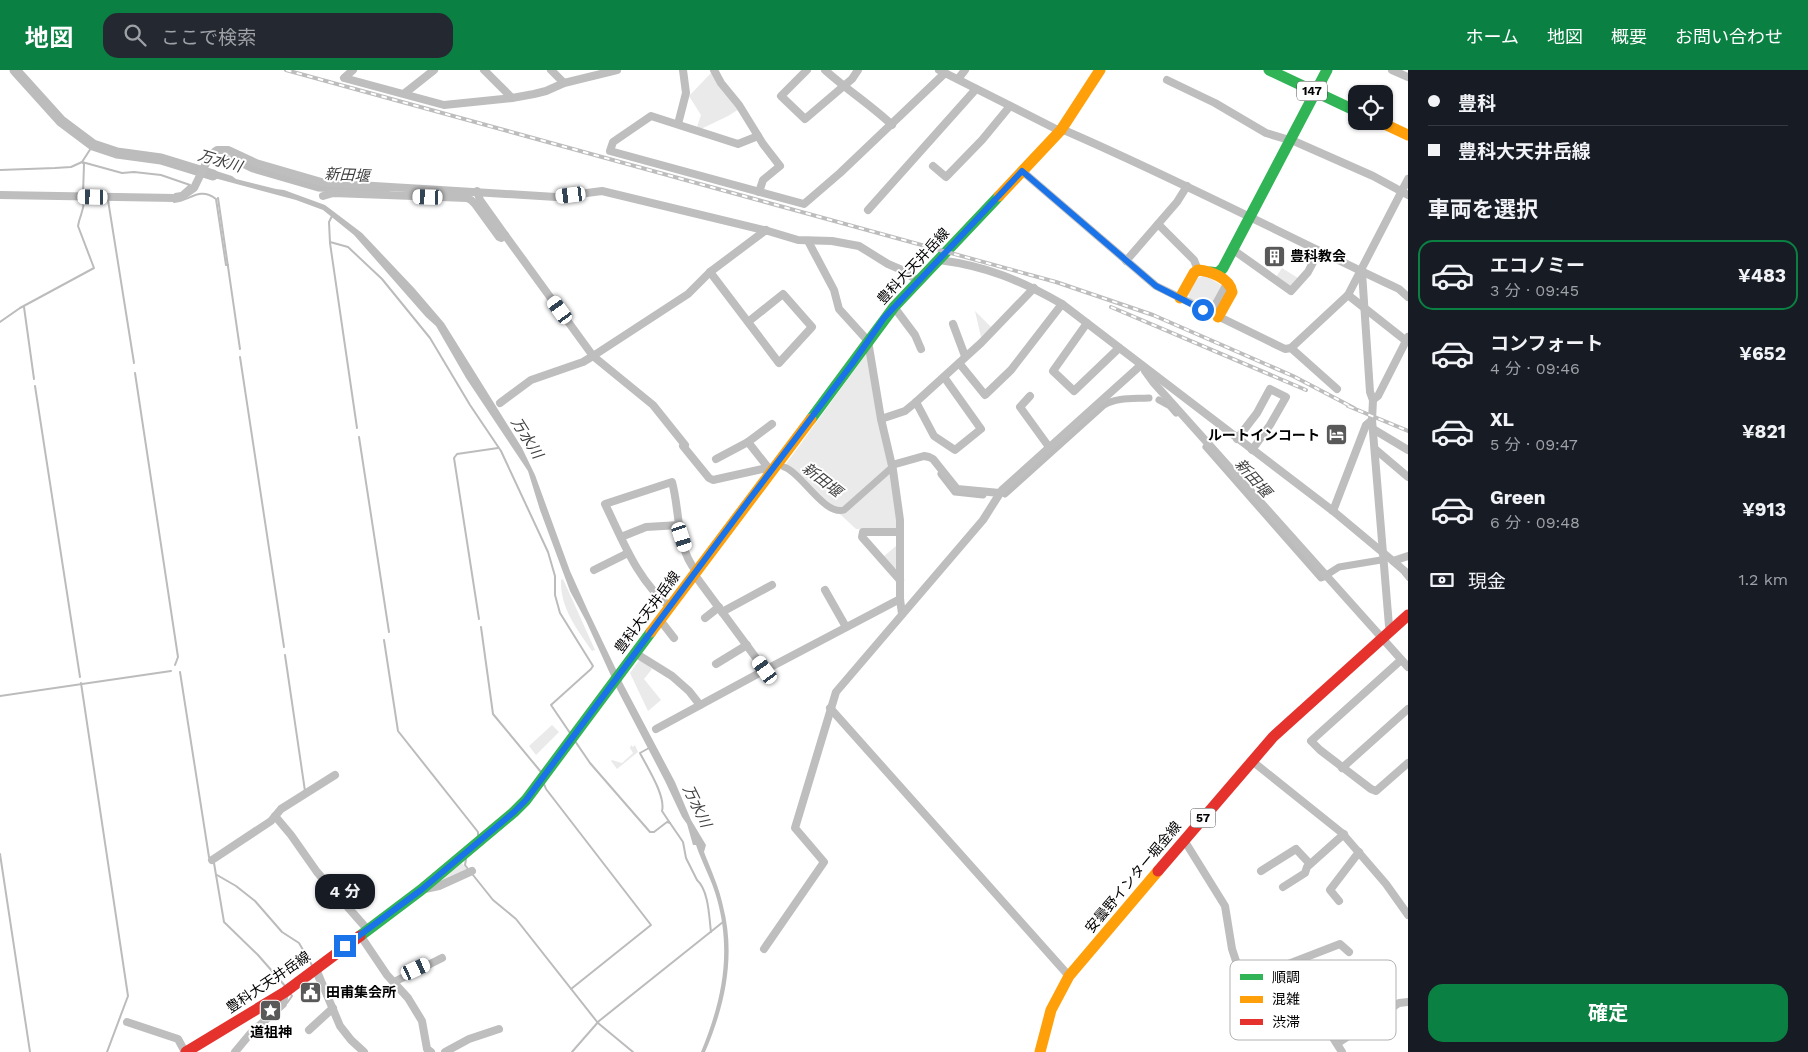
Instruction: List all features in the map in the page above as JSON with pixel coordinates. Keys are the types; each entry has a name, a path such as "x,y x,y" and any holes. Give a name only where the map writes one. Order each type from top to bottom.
{"main road":[{"name":"豊科大天井岳線","path":"186,1052 285,992 421,890 526,800 636,653 769,469 894,307 1061,130 1100,70"},
{"name":"147","path":"1269,70 1348,107"},
{"path":"1180,298 1194,273 1198,270 1218,273 1223,268 1326,70"},
{"path":"1393,128 1408,135"},
{"path":"1214,315 1232,293 1228,282 1223,276 1223,268"},
{"path":"1210,272 1228,282"},
{"name":"安曇野インター堀金線","path":"1040,1052 1051,1010 1069,976 1272,737 1408,615"}],"street":[{"path":"353,70 344,78 444,105 512,98 546,91 564,83 617,70"},
{"path":"405,93 434,70"},
{"path":"484,70 512,98"},
{"path":"552,70 564,83"},
{"path":"584,70 590,77"},
{"path":"678,124 686,93 683,70"},
{"path":"714,70 721,83 740,105 758,136 780,166 763,180 759,192"},
{"path":"807,70 781,96 805,119 852,78 858,70"},
{"path":"826,70 892,125"},
{"path":"958,80 965,70"},
{"path":"1392,70 1408,78"},
{"path":"758,136 738,144 651,116 613,142 610,151 804,204 892,125 942,72 1056,129 1143,165 1187,186 1249,218 1399,289 1408,297"},
{"path":"1167,80 1215,103 1266,133 1291,140 1373,176 1405,194"},
{"path":"868,210 976,88"},
{"path":"933,166 946,178 982,140 1010,106"},
{"path":"0,195 181,197 194,188 210,155 217,150 228,150 256,163 324,183 556,196 602,191 808,241 832,241 859,246 918,281"},
{"path":"1022,171 1156,286 1285,349 1291,348 1348,295 1405,194 1408,179"},
{"path":"1126,261 1177,202 1187,186"},
{"path":"323,196 333,192 467,198 478,202"},
{"path":"476,192 478,202 505,235 593,356 653,405 686,445 683,446 709,478 713,480 769,469 748,442"},
{"path":"1158,224 1194,260 1198,270"},
{"path":"500,403 531,380 582,362 593,356 688,294 710,272 766,230"},
{"path":"808,241 834,290 839,309 868,341 881,419 892,465 900,532 900,599 902,614"},
{"path":"1232,249 1291,291 1308,272 1319,252"},
{"path":"939,260 973,266 1009,276 1062,304 1333,511 1383,551 1408,574"},
{"path":"710,272 779,363 812,327 783,294 748,322"},
{"path":"1362,272 1363,306 1370,392 1373,400 1372,420 1389,626 1392,630"},
{"path":"881,419 905,411 916,402 959,364 1034,288"},
{"path":"1348,295 1406,338 1378,396 1373,400"},
{"path":"959,364 985,395 1011,370 1062,304"},
{"path":"894,307 915,335 920,349"},
{"path":"1087,323 1053,371 1074,391 1119,348"},
{"path":"953,324 965,356"},
{"path":"1291,348 1337,389"},
{"path":"764,949 824,862 795,828 836,692 983,520 1000,493 1141,365"},
{"path":"1141,365 1153,382 1408,667"},
{"path":"916,402 934,436 955,450 981,428 944,376"},
{"path":"1238,439 1257,413 1270,389 1286,397 1270,425 1252,450"},
{"path":"1030,396 1020,407 1049,448"},
{"path":"1333,511 1366,425 1372,420"},
{"path":"716,459 748,442 772,424"},
{"path":"1373,429 1408,450"},
{"path":"1375,449 1408,477"},
{"path":"892,465 924,456 934,459 957,489 1000,493"},
{"path":"670,606 658,596 636,569 606,504 672,482 682,537 690,564 720,609 765,670"},
{"path":"621,537 646,527 680,525"},
{"path":"900,532 863,532 862,537 900,580"},
{"path":"594,570 628,553"},
{"path":"1393,561 1408,556"},
{"path":"705,618 772,585"},
{"path":"825,590 846,627"},
{"path":"656,729 900,599"},
{"path":"660,620 674,638"},
{"path":"716,664 747,645"},
{"path":"636,653 672,676 689,691 700,705"},
{"path":"1401,660 1311,741 1342,768 1371,789 1376,790 1408,763"},
{"path":"830,708 1069,976"},
{"path":"1342,768 1408,709"},
{"path":"1252,761 1344,834 1386,884 1408,915"},
{"path":"212,860 272,822 281,809 335,775"},
{"path":"275,816 291,835 316,872 364,932 394,982 408,998 422,1021 427,1051"},
{"path":"1283,887 1305,873 1310,864 1344,834"},
{"path":"1184,840 1225,906 1236,960"},
{"path":"1261,871 1296,849 1310,864"},
{"path":"1339,901 1330,890 1359,852"},
{"path":"421,890 438,886 472,871"},
{"path":"1299,960 1340,944 1349,952"},
{"path":"394,982 442,958"},
{"path":"316,969 340,1026 364,1052"},
{"path":"235,1052 250,1034 283,1004 285,992"},
{"path":"1396,1005 1408,1002"},
{"path":"309,1030 332,1008"},
{"path":"127,1022 178,1039 186,1052"},
{"path":"446,1052 469,1038 499,1028"},
{"path":"1336,1040 1342,1052"},
{"path":"1338,1043 1343,1040"}],"shaded area":[{"path":"712,72 718,85 739,109 701,129 697,127 701,115 689,96"},
{"path":"207,168 236,179 284,190 325,205 362,233 444,323 522,448 535,475 570,571 588,611 622,682 675,782 691,820 706,845 704,852 715,879 727,925 728,962 723,999 705,1052 701,1052 714,1014 723,977 724,939 715,892 696,845 693,845 687,824 617,689 570,591 540,510 528,471 466,378 436,326 354,235 323,210 296,200 203,175"},
{"path":"1282,268 1298,278 1290,287 1276,277"},
{"path":"1205,275 1222,286 1210,308 1190,299 1188,294 1196,279"},
{"path":"975,311 991,327 981,337"},
{"path":"869,350 890,468 898,528 856,529 786,464"},
{"path":"896,546 896,568 895,569 883,557"},
{"path":"563,579 595,650 592,651 570,618 561,590 561,580"},
{"path":"640,659 652,669 644,679 661,700 648,711 630,673"},
{"path":"552,725 559,732 536,755 529,746"},
{"path":"631,745 633,747 635,745 638,752 617,769 611,761 622,763 633,753 630,748"},
{"path":"462,863 468,870 433,885"}],"waterway":[{"name":"万水川","path":"15,70 61,121 93,145 117,153 161,159 213,175"},
{"path":"83,194 84,164 82,162 93,145"},
{"name":"新田堰","path":"223,163 228,159 233,159 253,169 318,188 386,191"},
{"path":"0,170 71,167 82,162 122,173 134,172 161,175 190,185 181,193 175,194"},
{"path":"174,202 199,194 210,195 216,199 226,265 228,265"},
{"path":"218,198 240,349"},
{"path":"0,322 20,308 94,268 78,226 84,199"},
{"path":"108,200 134,363"},
{"path":"332,216 329,222 330,243 357,428"},
{"path":"330,242 348,247 382,279 430,338 470,405 501,451 548,552 555,576 555,595 560,613 593,666 551,705 570,733"},
{"path":"24,307 34,379"},
{"path":"240,357 284,647"},
{"path":"135,373 178,657 175,665"},
{"path":"35,386 80,677"},
{"name":"新田堰","path":"1005,494 1104,405 1120,400 1149,398"},
{"name":"新田堰","path":"1159,400 1170,406 1176,413"},
{"path":"359,437 389,632"},
{"name":"新田堰","path":"1206,447 1321,578 1324,577"},
{"path":"479,619 454,458 457,454 498,448"},
{"name":"新田堰","path":"784,467 798,477 829,507 836,510 844,510 889,470"},
{"name":"新田堰","path":"941,474 955,492 983,495"},
{"name":"新田堰","path":"1328,574 1339,567 1381,560"},
{"path":"1403,574 1408,580"},
{"path":"481,627 493,714 541,772"},
{"path":"384,640 398,731 478,832 478,835"},
{"path":"285,655 304,791"},
{"path":"0,696 171,671"},
{"path":"180,672 209,857 211,859"},
{"path":"81,683 128,996 107,1052"},
{"path":"575,741 590,763 650,832 654,832 667,822 670,823 683,842 686,858 704,891 708,904 711,932"},
{"path":"649,748 640,753 659,790 662,811 670,823"},
{"path":"544,784 651,925 571,989"},
{"path":"0,854 30,1052"},
{"path":"466,859 465,865 468,869"},
{"path":"214,863 224,922 258,955 286,987"},
{"path":"217,875 236,886 255,901 282,932 299,943 313,967"},
{"path":"473,875 493,900 516,919 598,1023 633,1052"},
{"path":"572,1052 599,1021 723,922"},
{"path":"315,976 321,990"},
{"path":"287,1003 292,996 290,993"}],"railway":[{"path":"286,70 1056,282 1153,315 1293,376 1354,408"},
{"path":"1111,307 1306,390"},
{"path":"1348,406 1408,431"}],"traffic: fast":[{"path":"1269,70 1348,107"},
{"path":"1210,272 1218,273 1223,268 1327,70"},
{"path":"811,419 894,307 999,196"},
{"path":"360,936 421,890 526,800 651,632"}],"traffic: slow":[{"path":"999,196 1061,130 1100,70"},
{"path":"1393,128 1408,135"},
{"path":"1180,298 1194,273 1198,270 1219,276 1228,283 1232,292 1218,317"},
{"path":"651,632 811,419"},
{"path":"1040,1052 1051,1010 1069,976 1158,871"}],"traffic: jam":[{"path":"1158,871 1273,737 1408,615"},
{"path":"186,1052 285,992 360,936"}],"place":[{"name":"豊科教会","path":"1274,256"},
{"name":"ルートインコート","path":"1336,435"},
{"name":"田甫集会所","path":"310,992"},
{"name":"道祖神","path":"271,1010"}],"route":[{"path":"345,946 421,890 526,800 852,364 884,318 1022,171 1156,286 1203,310"}]}
